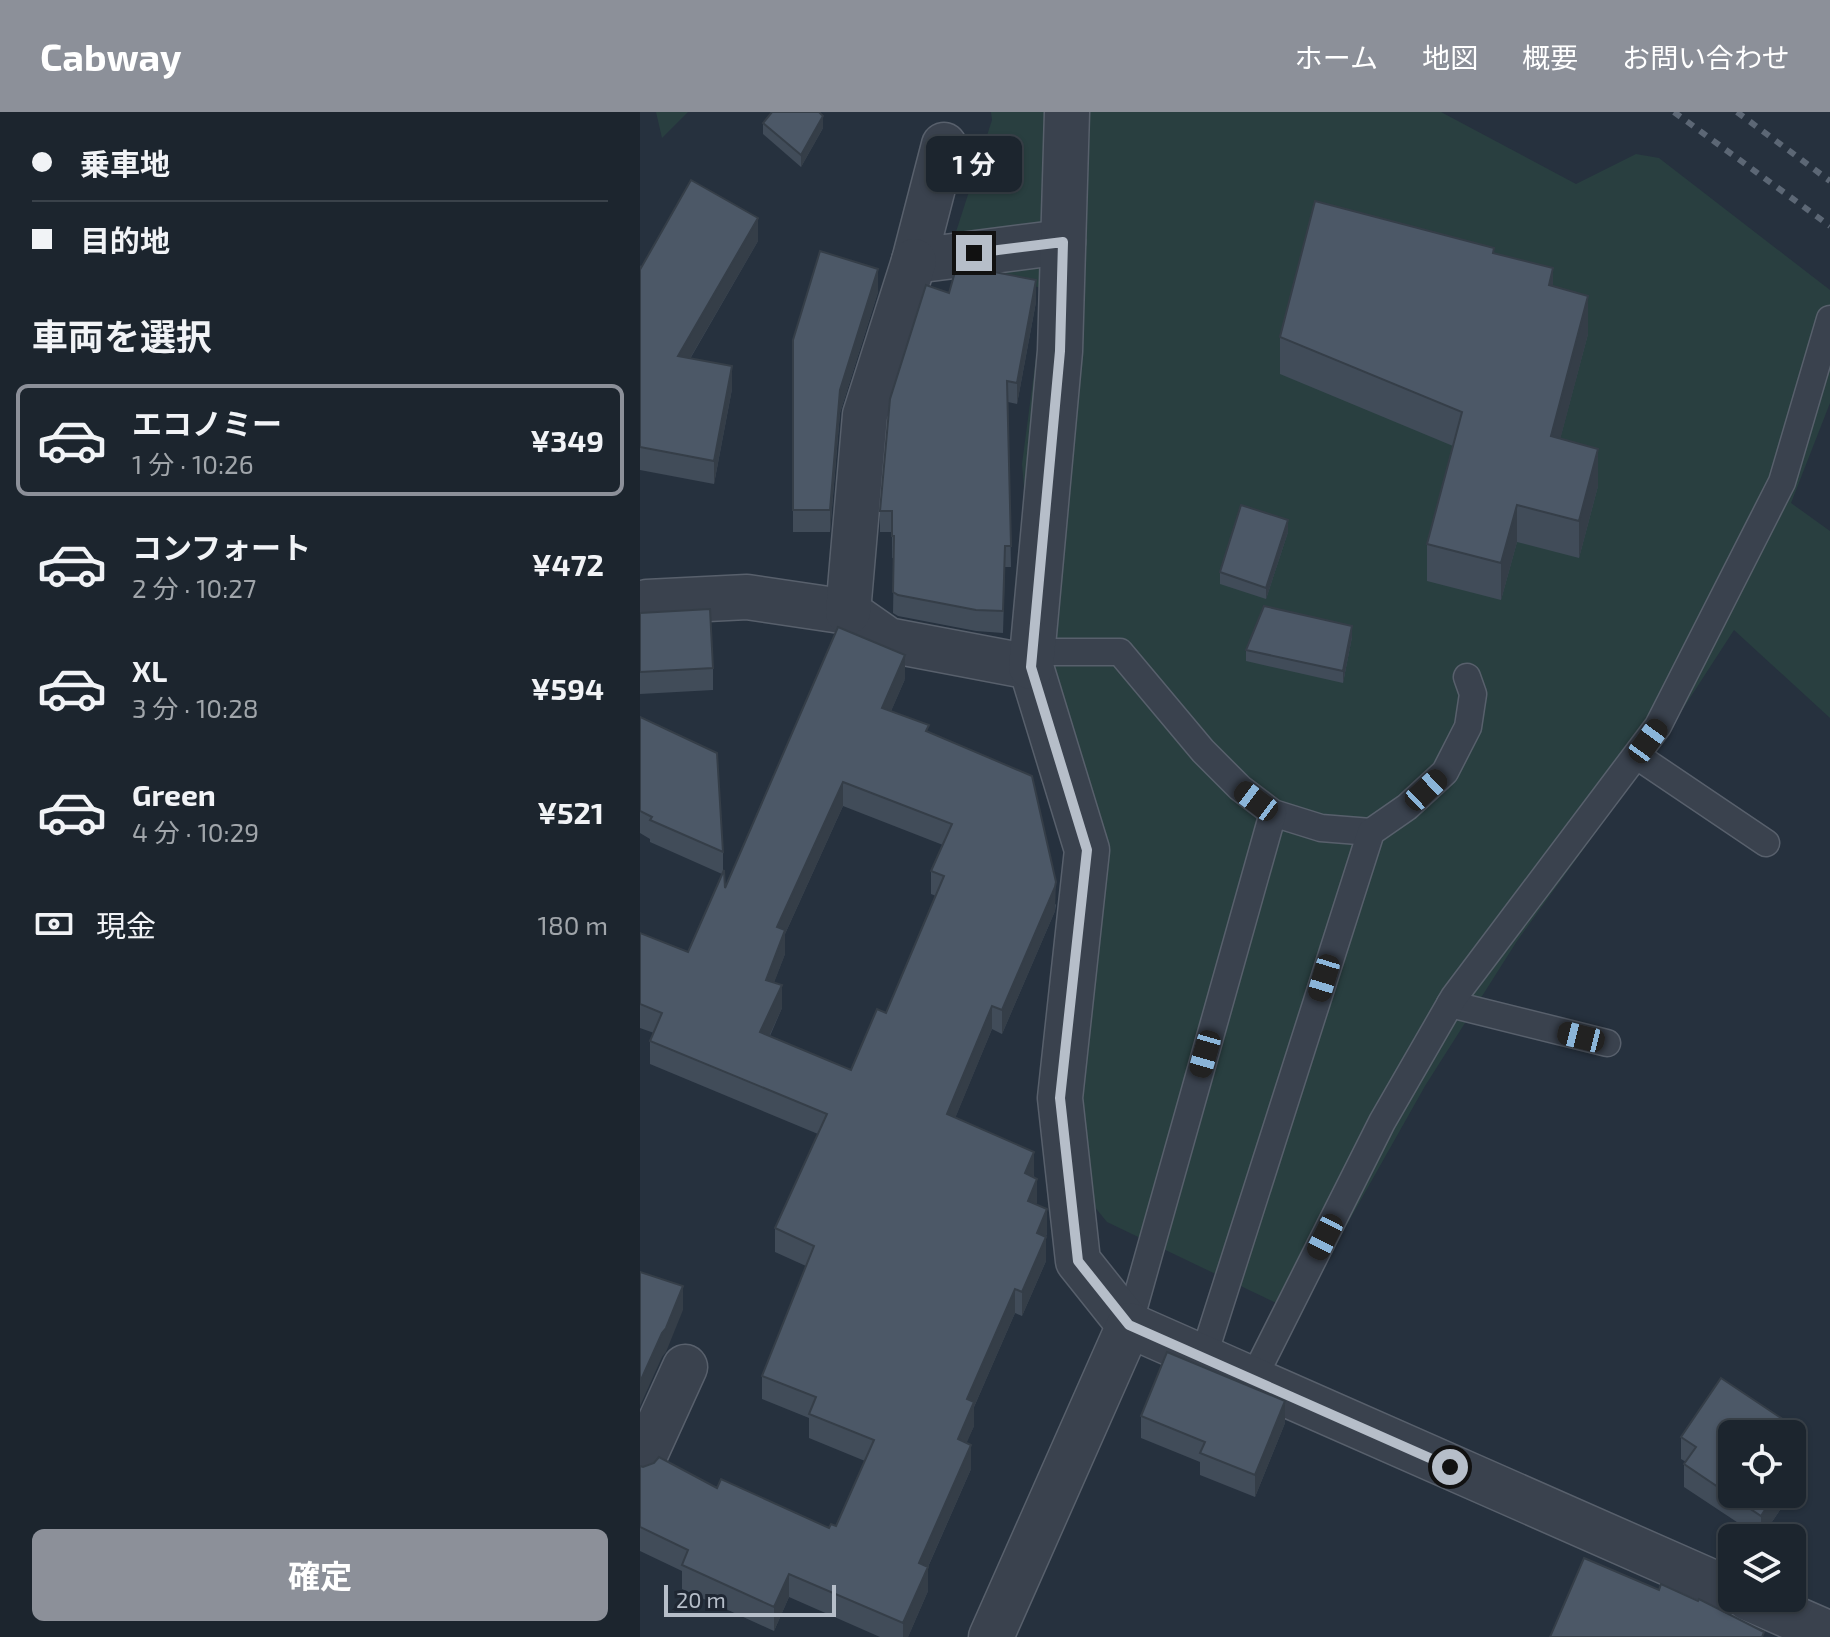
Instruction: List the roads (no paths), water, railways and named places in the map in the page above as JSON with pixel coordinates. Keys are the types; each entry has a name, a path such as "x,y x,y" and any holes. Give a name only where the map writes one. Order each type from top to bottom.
{"street":[{"path":"1067,112 1060,351 1032,659 1087,850 1060,1098 1078,1261 1129,1325 1718,1585"},
{"path":"848,612 865,415 914,261 944,145"},
{"path":"914,261 1063,242"},
{"path":"640,604 747,597 848,612 888,640 1032,659"},
{"path":"991,1637 1129,1325"},
{"path":"640,1466 685,1367"},
{"path":"1780,1612 1830,1634"}],"lane":[{"path":"1253,1379 1382,1122 1450,1004 1658,726 1782,482 1830,319"},
{"path":"1032,659 1120,652 1203,751 1240,788 1273,813 1321,828 1371,832"},
{"path":"1203,1358 1371,832 1407,807 1445,772 1468,727 1473,694 1467,677"},
{"path":"1637,756 1766,843"},
{"path":"1129,1325 1273,813"},
{"path":"1450,1004 1607,1043"}],"railway":[{"path":"1674,112 1830,226"},
{"path":"1737,112 1830,181"}]}
